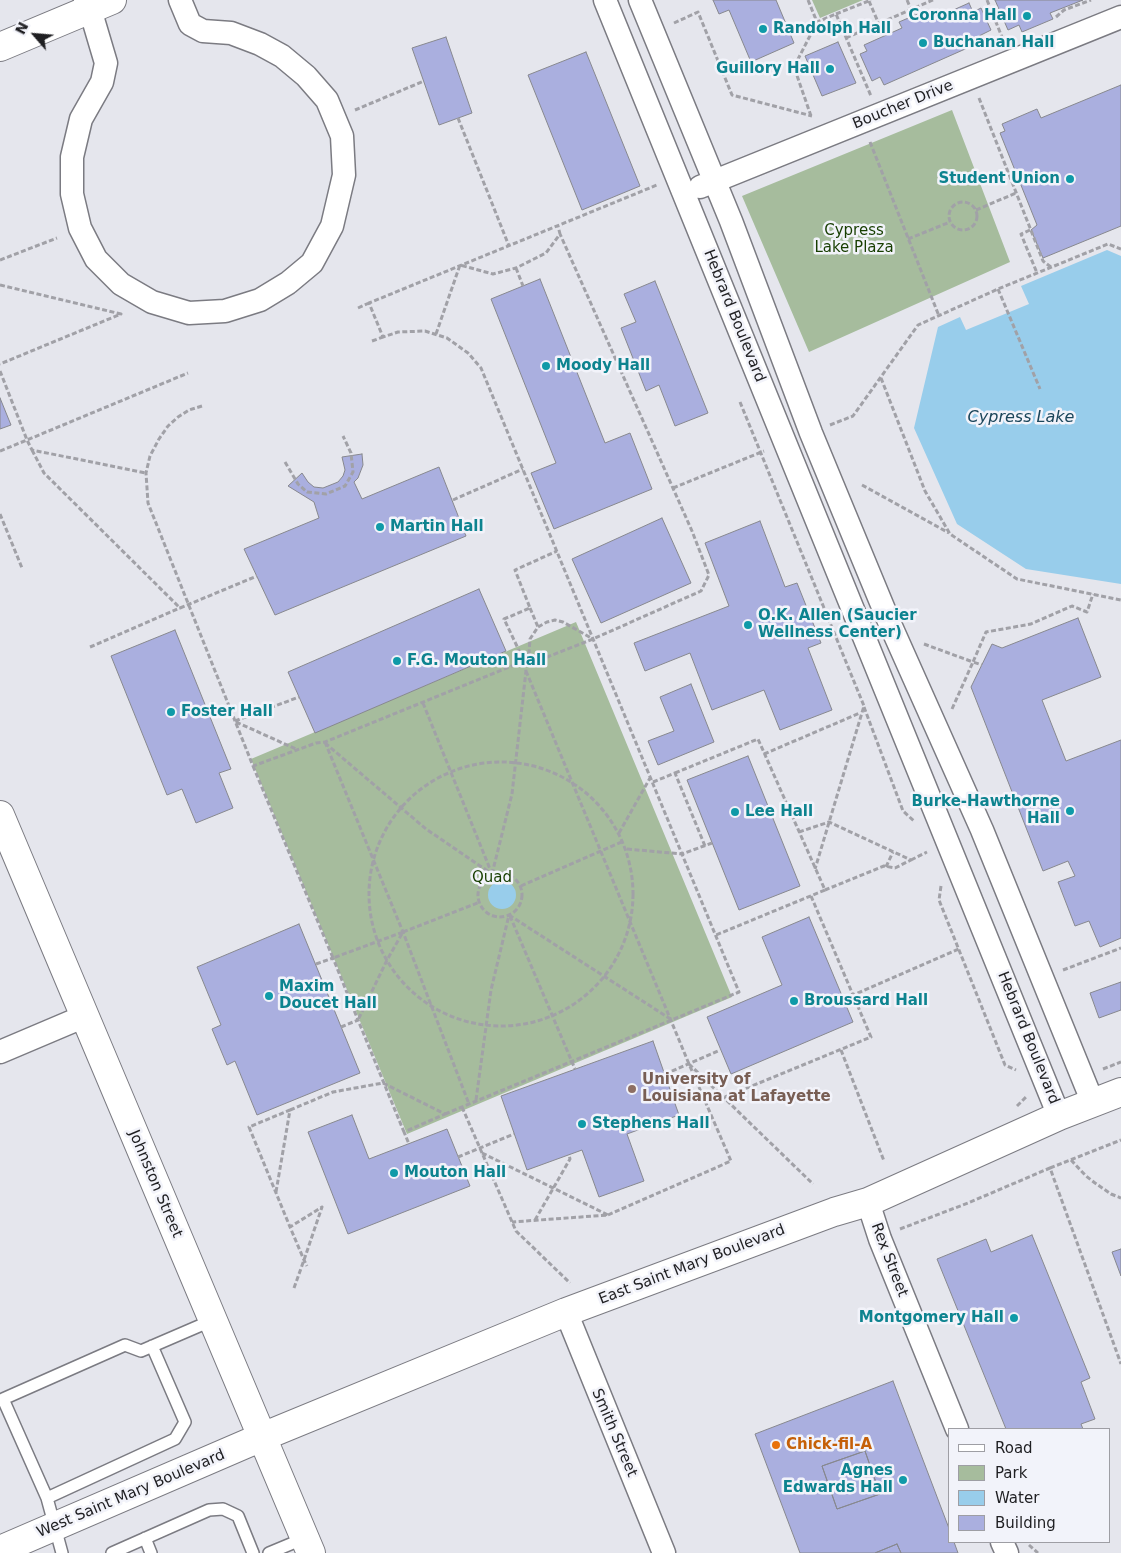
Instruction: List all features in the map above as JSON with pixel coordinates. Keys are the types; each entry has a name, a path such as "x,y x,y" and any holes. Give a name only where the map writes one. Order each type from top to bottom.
{"street":[{"path":"0,47 96,3 106,62 102,82 81,119 72,157 72,194 80,228 96,259 121,284 144,298 189,313 225,311 260,300 288,283 312,263 332,226 344,175 342,136 327,100 306,76 282,56 260,44 231,33 203,31 190,24 180,0"},
{"name":"Hebrard Boulevard","path":"605,0 1060,1116"},
{"name":"Hebrard Boulevard","path":"640,0 731,221 811,433 890,624 982,830 1093,1103"},
{"name":"Boucher Drive","path":"681,185 714,182 875,105 1012,61 1121,17"},
{"path":"863,633 890,624"},
{"name":"Johnston Street","path":"0,815 308,1545"},
{"name":"Hebrard Boulevard","path":"996,960 1030,948"},
{"path":"0,1052 85,1016"},
{"name":"East Saint Mary Boulevard","path":"262,1437 566,1312 825,1215 868,1202 1060,1116 1121,1092"},
{"name":"Rex Street","path":"868,1202 880,1239 957,1428"},
{"name":"Smith Street","path":"566,1312 664,1553"},
{"name":"West Saint Mary Boulevard","path":"0,1550 262,1437"}],"lane":[{"path":"62,1553 47,1498 3,1399 125,1345 142,1351 213,1320"},
{"path":"47,1498 175,1439 180,1432 184,1422 152,1346"},
{"path":"112,1553 209,1510 223,1509 238,1516 253,1553"},
{"path":"145,1538 151,1553"},
{"path":"269,1553 308,1545"}],"path":[{"path":"808,0 817,22"},
{"path":"811,116 794,68 817,22 870,0 884,36"},
{"path":"907,0 914,16"},
{"path":"846,38 934,0"},
{"path":"986,0 1012,61"},
{"path":"1055,19 1064,10 1091,0"},
{"path":"670,24 698,12 732,95 811,116 820,113"},
{"path":"836,14 875,105"},
{"path":"994,44 1012,37"},
{"path":"352,111 424,81"},
{"path":"875,105 879,92"},
{"path":"862,98 875,105"},
{"path":"978,98 1043,262 1051,267"},
{"path":"458,118 509,246"},
{"path":"870,142 939,316"},
{"path":"358,308 558,226 681,185"},
{"path":"976,210 1016,193"},
{"path":"960,202 969,204 976,210 977,219 972,227 968,229 959,230 950,222 950,212 955,204 960,202"},
{"path":"908,239 950,222"},
{"path":"254,766 297,749 325,742 524,661 537,661 593,639 701,590 709,575 673,488 558,226"},
{"path":"1030,230 1021,234 1037,273"},
{"path":"460,265 493,274 516,268 546,253 560,234"},
{"path":"0,260 57,238"},
{"path":"950,534 925,491 881,377 918,325 998,289 1108,244 1121,249"},
{"path":"436,334 460,265"},
{"path":"516,268 523,286"},
{"path":"0,285 121,314 0,364"},
{"path":"998,289 1040,389"},
{"path":"369,303 383,337"},
{"path":"372,341 398,332 425,330 447,338 468,353 481,368 739,992 404,1132"},
{"path":"0,371 27,440 44,473 180,608"},
{"path":"0,450 188,373"},
{"path":"740,402 864,706 903,810 916,823"},
{"path":"202,406 189,410 168,426 150,456 146,473 148,503 235,721 409,1144"},
{"path":"285,462 298,484 307,492 326,494 345,486 353,472 351,453 344,436"},
{"path":"32,450 146,473"},
{"path":"453,500 523,469"},
{"path":"862,486 950,534 1017,579 1121,601"},
{"path":"0,514 22,568"},
{"path":"538,627 515,570 557,551"},
{"path":"90,647 257,576"},
{"path":"951,712 986,632 1031,624 1072,606 1087,612 1093,594"},
{"path":"512,1222 608,1215 731,1161 526,671 524,661 504,619 530,608"},
{"path":"524,661 529,653 530,639 538,627 547,622 555,620 563,622 593,639"},
{"path":"923,643 982,665"},
{"path":"492,874 512,794 526,671"},
{"path":"235,721 299,697"},
{"path":"423,703 492,874"},
{"path":"815,869 864,706"},
{"path":"764,754 861,713"},
{"path":"235,721 297,749"},
{"path":"652,782 758,738 825,890"},
{"path":"325,742 426,829 492,874"},
{"path":"325,742 403,932 469,1104"},
{"path":"516,763 561,776 601,806 611,818 624,841 632,867 634,887 631,922 626,939 606,978 564,1012 530,1024 504,1027 487,1026 470,1023 433,1008 417,996 396,974 378,942 368,908 367,887 372,860 384,832 402,808 422,789 439,778 464,768 516,763"},
{"path":"675,774 705,846"},
{"path":"620,833 650,777"},
{"path":"799,832 829,822 911,860"},
{"path":"521,886 624,841"},
{"path":"627,849 682,854 712,843"},
{"path":"716,935 886,867 895,868 928,853 925,846"},
{"path":"886,867 893,852"},
{"path":"492,874 509,874 521,886 521,903 509,915 492,915 483,908 480,902 478,892 480,886 492,874"},
{"path":"941,884 939,900 1005,1065 1016,1070"},
{"path":"725,1098 871,1037 811,896"},
{"path":"316,964 480,902"},
{"path":"509,915 672,1020"},
{"path":"509,915 575,1069"},
{"path":"476,1101 491,990 509,915"},
{"path":"341,1027 358,1020 403,932"},
{"path":"1057,972 1121,948"},
{"path":"853,995 959,950"},
{"path":"664,1074 720,1050"},
{"path":"841,1050 884,1161"},
{"path":"1098,1071 1121,1062"},
{"path":"689,1064 813,1184"},
{"path":"307,1266 249,1127 333,1092 384,1083 445,1114"},
{"path":"1017,1106 1026,1098 1023,1088"},
{"path":"462,1107 516,1230 570,1283"},
{"path":"276,1192 290,1110"},
{"path":"458,1157 514,1134"},
{"path":"899,1229 968,1203 1121,1140"},
{"path":"482,1153 608,1215"},
{"path":"535,1220 555,1188 570,1159 569,1155"},
{"path":"1071,1160 1086,1176 1111,1194 1121,1198"},
{"path":"1050,1168 1121,1364"},
{"path":"290,1226 322,1207 294,1288"},
{"path":"1027,1543 1038,1553"}],"green space":[{"path":"812,0 863,0 820,18"},
{"name":"Cypress Lake Plaza","path":"952,110 1010,262 809,352 742,196"},
{"name":"Quad","path":"576,622 732,997 407,1134 251,759"}],"water":[{"name":"Cypress Lake","path":"1107,250 1121,256 1121,584 1026,569 957,524 914,428 938,327 960,317 966,330 1029,304 1021,286"},
{"path":"502,881 512,885 516,895 512,905 502,909 492,905 488,895 492,885"}],"building":[{"name":"Randolph Hall","path":"713,0 776,0 794,43 751,62 729,10 719,14"},
{"name":"Coronna Hall","path":"995,0 1083,0 1050,13 1053,19 1022,32 1019,25 1008,30"},
{"name":"Buchanan Hall","path":"969,3 973,12 981,8 991,30 979,36 981,42 884,85 880,77 872,81 860,54 867,51 864,45 902,28 899,22 927,10 931,20"},
{"path":"446,37 472,113 439,125 412,48"},
{"name":"Guillory Hall","path":"838,42 856,83 822,96 805,56"},
{"path":"586,52 640,186 582,210 528,75"},
{"name":"Student Union","path":"1121,85 1121,226 1043,258 1031,230 1037,225 1000,133 1005,131 1002,124 1037,109 1041,118"},
{"name":"Moody Hall","path":"540,279 605,443 630,433 652,489 554,529 531,473 556,463 491,299"},
{"path":"655,281 708,413 675,426 659,385 646,391 621,328 636,322 624,294"},
{"path":"0,398 11,425 0,429"},
{"name":"Martin Hall","path":"362,454 363,465 358,478 354,482 362,499 439,467 466,536 275,615 244,549 319,518 314,502 288,486 302,473 314,487 323,488 338,482 345,470 342,457"},
{"path":"662,518 691,583 601,623 572,559"},
{"name":"O.K. Allen (Saucier Wellness Center)","path":"760,521 785,587 797,583 821,643 808,648 832,710 780,730 764,690 712,710 690,653 645,671 634,643 729,606 705,543"},
{"name":"F.G. Mouton Hall","path":"479,589 506,651 315,733 288,672"},
{"name":"Burke-Hawthorne Hall","path":"1078,618 1101,677 1042,700 1066,761 1121,740 1121,938 1100,947 1089,921 1075,926 1058,882 1075,876 1068,861 1043,871 971,687 992,644 1002,648"},
{"name":"Foster Hall","path":"175,630 231,769 219,773 233,808 196,823 182,789 167,795 111,656"},
{"path":"691,684 714,742 658,765 648,741 674,731 660,697"},
{"name":"Lee Hall","path":"748,756 800,886 739,910 687,780"},
{"name":"Broussard Hall","path":"809,917 853,1022 731,1074 707,1017 782,985 762,937"},
{"name":"Maxim Doucet Hall","path":"299,924 360,1073 257,1115 235,1061 227,1065 212,1029 221,1025 197,967"},
{"path":"1121,982 1121,1010 1099,1018 1090,993"},
{"name":"Stephens Hall","path":"653,1041 679,1115 627,1134 644,1181 599,1197 582,1150 527,1170 501,1096"},
{"name":"Mouton Hall","path":"352,1115 369,1159 447,1129 470,1186 348,1234 308,1132"},
{"name":"Montgomery Hall","path":"1032,1235 1090,1378 1081,1382 1095,1419 1081,1424 1083,1428 1006,1428 937,1259 986,1239 991,1252"},
{"path":"1121,1249 1121,1276 1112,1252"},
{"name":"Agnes Edwards Hall","path":"893,1381 948,1526 948,1543 954,1543 958,1553 901,1553 897,1544 875,1553 800,1553 755,1434","holes":["865,1451 880,1494 837,1509 822,1466"]},
{"path":"865,1451 880,1494 837,1509 822,1466"},
{"path":"897,1544 901,1553 875,1553"}],"place":[{"name":"Coronna Hall","path":"1027,16"},
{"name":"Randolph Hall","path":"763,29"},
{"name":"Buchanan Hall","path":"923,43"},
{"name":"Guillory Hall","path":"830,69"},
{"name":"Student Union","path":"1070,179"},
{"name":"Moody Hall","path":"546,366"},
{"name":"Martin Hall","path":"380,527"},
{"name":"O.K. Allen (Saucier Wellness Center)","path":"748,625"},
{"name":"F.G. Mouton Hall","path":"397,661"},
{"name":"Foster Hall","path":"171,712"},
{"name":"Burke-Hawthorne Hall","path":"1070,811"},
{"name":"Lee Hall","path":"735,812"},
{"name":"Maxim Doucet Hall","path":"269,996"},
{"name":"Broussard Hall","path":"794,1001"},
{"name":"University of Louisiana at Lafayette","path":"632,1089"},
{"name":"Stephens Hall","path":"582,1124"},
{"name":"Mouton Hall","path":"394,1173"},
{"name":"Montgomery Hall","path":"1014,1318"},
{"name":"Chick-fil-A","path":"776,1445"},
{"name":"Agnes Edwards Hall","path":"903,1480"}]}
